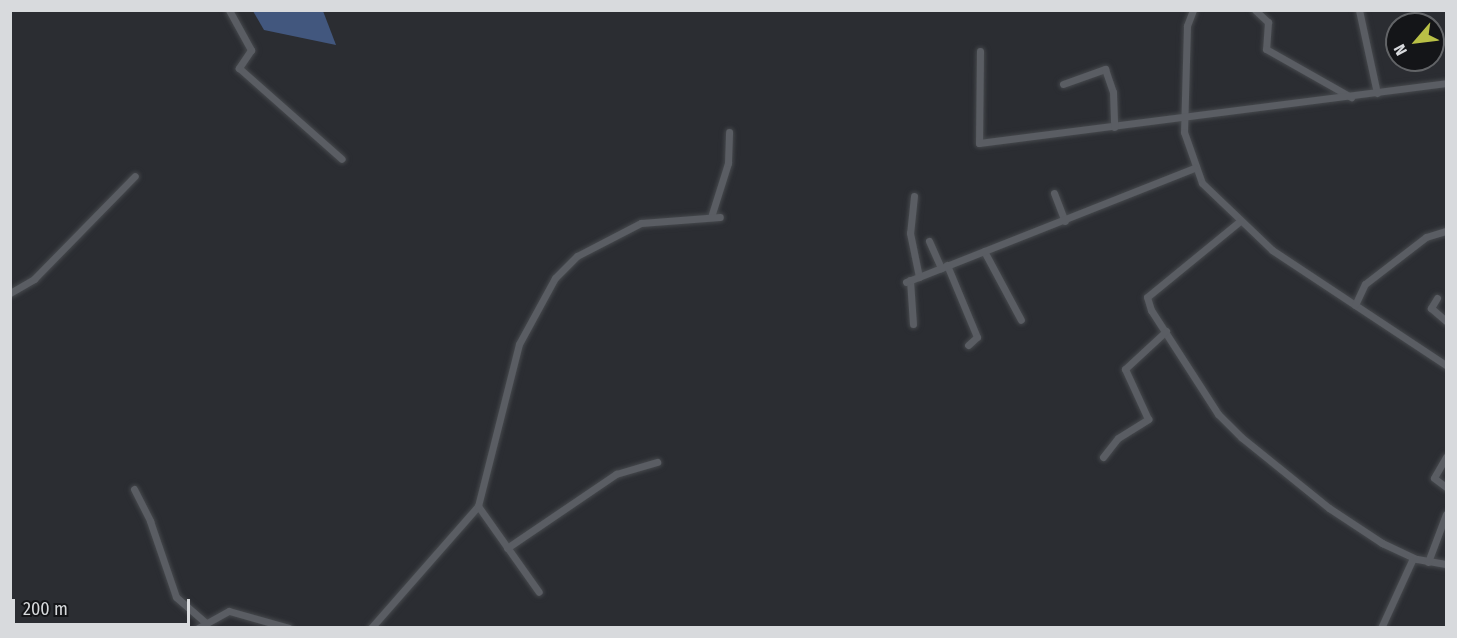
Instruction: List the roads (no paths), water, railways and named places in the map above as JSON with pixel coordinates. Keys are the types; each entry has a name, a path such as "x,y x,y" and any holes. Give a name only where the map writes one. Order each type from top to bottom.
{"street":[{"path":"229,10 251,50 239,68 342,159"},
{"path":"1193,10 1187,26 1184,132 1194,168 1216,200 1272,250 1446,365"},
{"path":"1255,10 1268,22 1266,49 1351,97"},
{"path":"1359,10 1377,93"},
{"path":"980,51 979,143 1446,83"},
{"path":"1063,84 1105,69 1113,92 1114,127"},
{"path":"711,217 728,163 729,132"},
{"path":"913,324 908,281 984,250 1065,221 1194,168"},
{"path":"10,293 34,279 135,176"},
{"path":"1054,194 1065,221"},
{"path":"914,196 910,233 919,277"},
{"path":"371,627 478,506 519,344 555,278 578,256 641,223 720,217"},
{"path":"1240,221 1148,297 1166,331 1218,414 1240,437 1329,508 1413,558 1446,564"},
{"path":"1355,305 1365,284 1426,237 1446,231"},
{"path":"929,241 944,266 977,337 968,345"},
{"path":"984,250 1022,320"},
{"path":"1437,298 1431,308 1446,321"},
{"path":"1103,457 1118,438 1148,419 1125,369 1166,331"},
{"path":"1446,457 1434,478 1446,487"},
{"path":"507,548 616,474 657,462"},
{"path":"134,489 150,521 170,586 185,607 205,622"},
{"path":"478,506 538,592"},
{"path":"1428,562 1446,514"},
{"path":"1381,627 1413,558"},
{"path":"198,627 229,611 290,627"}]}
